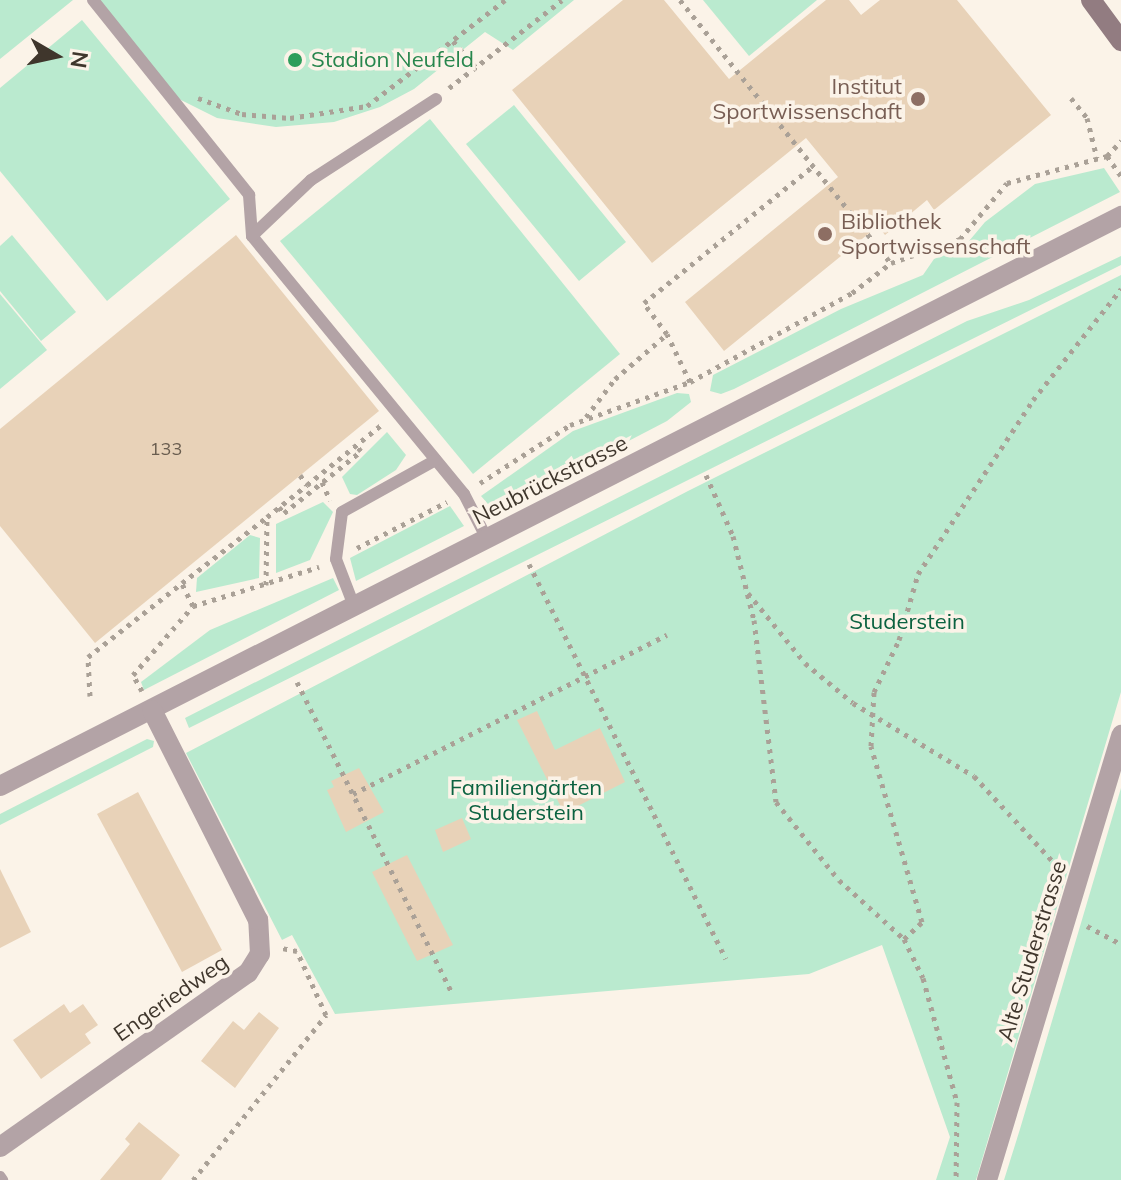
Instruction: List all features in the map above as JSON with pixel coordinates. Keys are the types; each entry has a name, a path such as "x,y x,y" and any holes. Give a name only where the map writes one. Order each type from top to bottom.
{"main road":[{"path":"1091,0 1121,41"}],"street":[{"name":"Neubrückstrasse","path":"0,786 1121,216"},
{"name":"Engeriedweg","path":"0,1147 248,973 260,954 258,920 152,710"},
{"name":"Alte Studerstrasse","path":"987,1180 1121,735"}],"lane":[{"path":"93,0 249,195 252,236 464,494 487,539"},
{"path":"252,236 311,180 436,99"},
{"path":"354,606 336,559 342,512 436,460"}],"path":[{"path":"192,96 242,114 290,118 367,106 505,0"},
{"path":"436,99 562,0"},
{"path":"680,0 891,263"},
{"path":"453,41 476,67"},
{"path":"1071,98 1087,118 1097,158"},
{"path":"152,710 133,675 193,606 266,585 336,559 464,494 586,417 690,382 852,293 891,263 960,239 1007,183 1107,156 1121,141"},
{"path":"1107,156 1121,176"},
{"path":"690,382 667,334 644,303 813,166"},
{"path":"904,939 922,922 902,836 881,788 870,712 918,574 1033,400 1121,289"},
{"path":"586,417 615,379 667,334"},
{"path":"90,696 88,657 397,413"},
{"path":"279,507 284,513 361,451 356,445"},
{"path":"300,475 307,485"},
{"path":"706,475 733,536 747,591 776,802 839,880 904,939 923,978 951,1065 960,1129 956,1180"},
{"path":"266,585 267,517"},
{"path":"529,564 726,959"},
{"path":"182,583 193,606"},
{"path":"747,591 805,663 870,712 974,776 1047,860 1078,881"},
{"path":"353,794 667,635"},
{"path":"297,682 451,991"},
{"path":"1068,915 1121,944"},
{"path":"193,1180 326,1015 297,951 273,946"}],"green space":[{"path":"0,0 73,0 0,59"},
{"name":"Stadion Neufeld","path":"98,0 574,0 513,50 485,32 414,89 380,107 334,122 276,127 217,118 181,100 165,87"},
{"path":"703,0 817,0 749,56"},
{"path":"82,20 230,199 107,301 0,171 0,88"},
{"path":"514,105 626,242 579,281 466,144"},
{"path":"430,119 620,354 473,474 280,241"},
{"path":"1104,168 1120,192 734,389 721,394 710,391 713,375 841,309 923,275 934,259 964,247 985,222 1035,184"},
{"path":"12,235 76,312 41,341 0,291 0,246"},
{"path":"1121,256 1121,265 189,728 185,718 639,487 967,321 1029,300"},
{"path":"1121,275 1121,692 976,1180 936,1180 950,1137 882,945 809,974 335,1014 292,935 282,940 186,753 688,491"},
{"path":"0,294 47,350 0,389"},
{"path":"677,393 689,394 691,402 667,421 494,511 481,496 573,431"},
{"path":"387,432 406,455 396,470 357,495 350,494 342,477"},
{"path":"323,502 333,512 310,560 276,573 276,524"},
{"path":"450,506 464,526 356,581 350,558"},
{"path":"250,535 260,538 259,578 196,592 197,578"},
{"path":"333,578 339,590 144,690 141,682 210,630"},
{"path":"147,739 154,741 153,747 0,825 0,814"},
{"path":"1121,788 1121,1180 1004,1180 1020,1129"}],"building":[{"path":"623,0 664,0 729,79 826,0 849,0 861,15 880,0 957,0 1051,115 934,210 927,200 885,235 878,226 724,351 685,302 838,177 806,138 652,263 512,90"},
{"path":"236,235 379,411 95,643 0,526 0,429"},
{"path":"537,711 555,750 600,728 625,782 564,813 517,720"},
{"path":"359,768 384,812 346,832 327,790 334,787 331,781"},
{"path":"138,792 222,950 182,972 97,814"},
{"path":"462,818 471,839 443,852 435,830"},
{"path":"407,855 453,945 417,961 372,872"},
{"path":"0,869 31,932 0,948"},
{"path":"64,1004 70,1013 83,1004 98,1025 85,1034 91,1043 41,1079 13,1040"},
{"path":"259,1012 279,1028 235,1088 201,1061 233,1021 244,1030"},
{"path":"139,1122 180,1155 161,1180 100,1180 130,1144 125,1139"}],"place":[{"name":"Stadion Neufeld","path":"295,60"},
{"name":"Institut Sportwissenschaft","path":"918,99"},
{"name":"Bibliothek Sportwissenschaft","path":"825,234"}],"park label":[{"name":"Studerstein","path":"907,622"},
{"name":"Familiengärten Studerstein","path":"526,800"}]}
